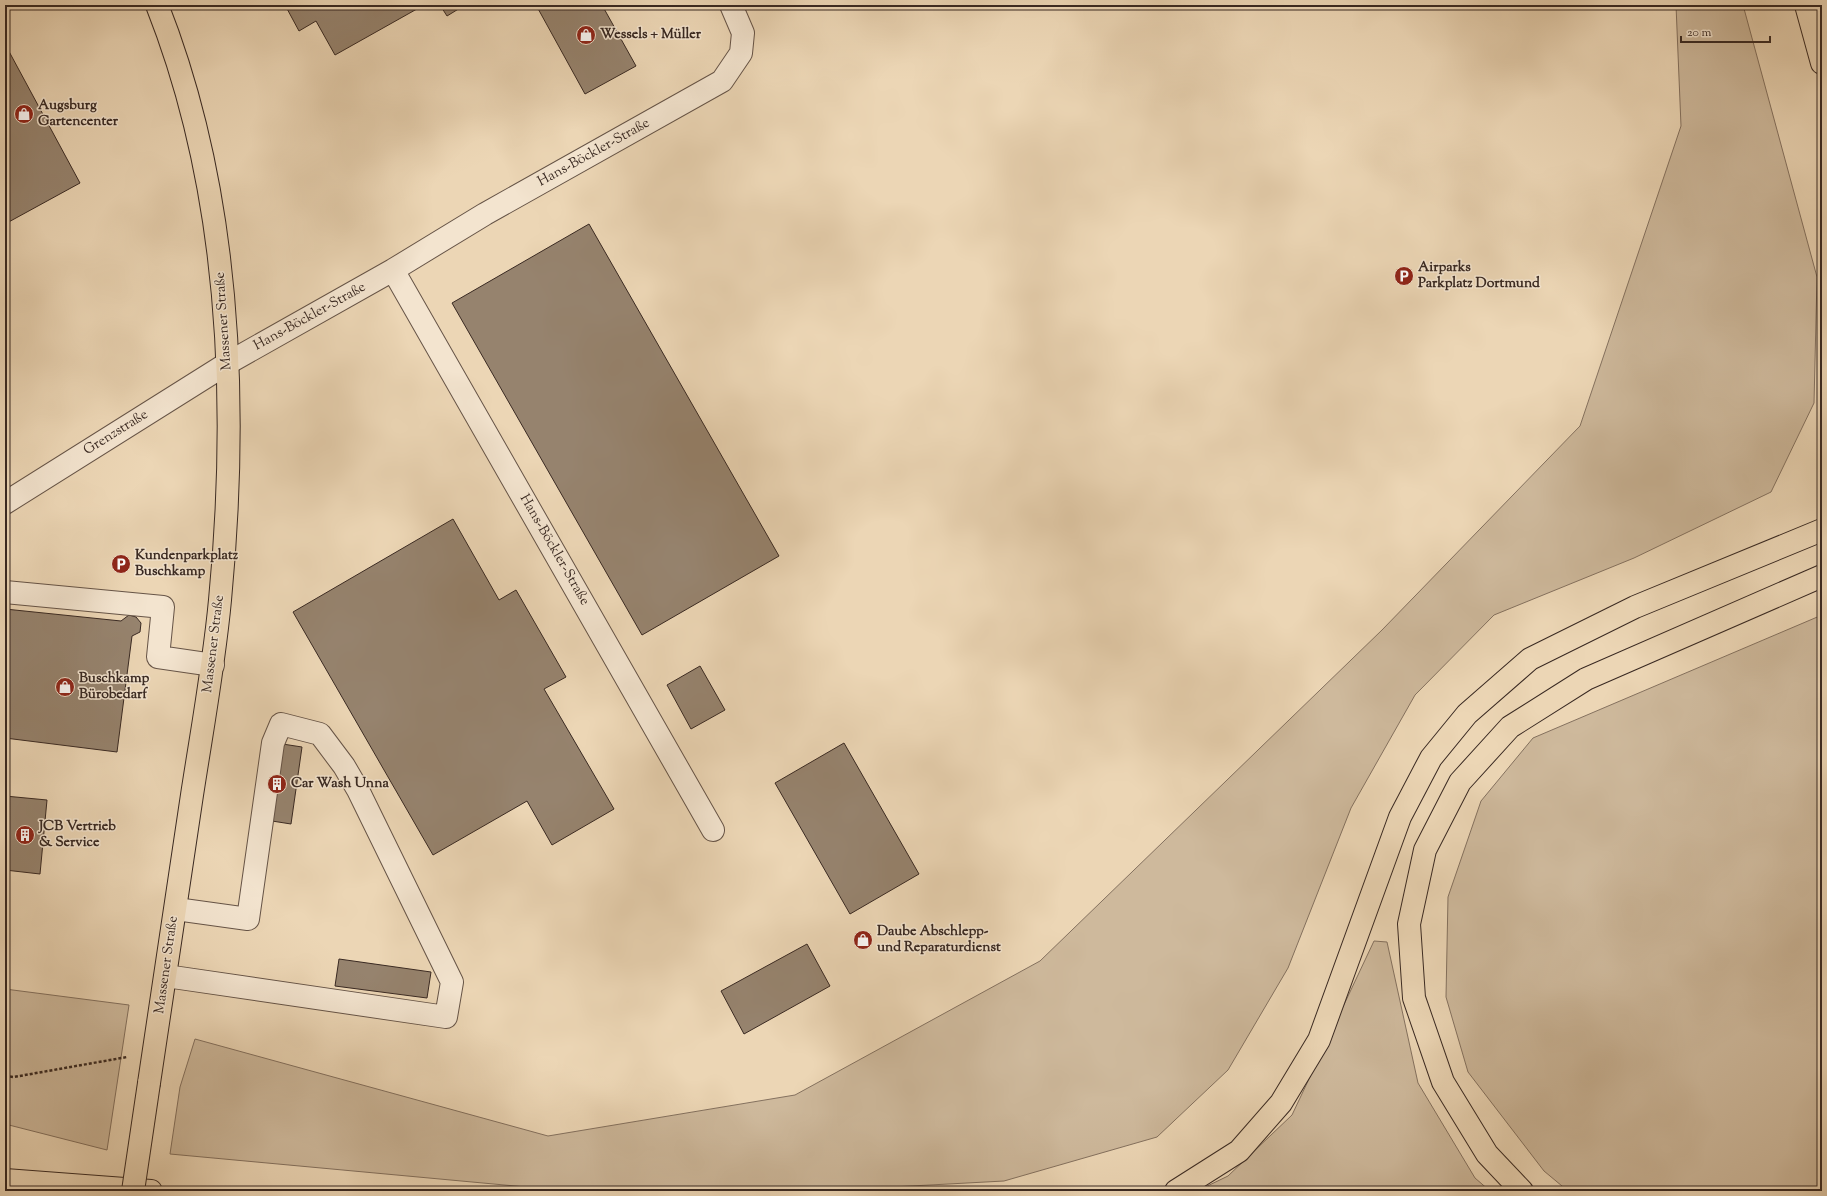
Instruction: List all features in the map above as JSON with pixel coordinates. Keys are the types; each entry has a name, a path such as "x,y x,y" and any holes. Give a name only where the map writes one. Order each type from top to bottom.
{"main road":[{"name":"Massener Straße","path":"132,1191 166,976 212,665 226,535 229,454 228,363 221,281 210,191 186,90 174,47 157,5"},
{"path":"1806,5 1822,63"},
{"path":"1176,1191 1239,1151 1281,1103 1319,1040 1400,817 1431,758 1467,714 1530,659 1635,607 1822,530"},
{"path":"1522,1191 1487,1154 1443,1082 1414,998 1409,924 1425,850 1460,782 1510,727 1586,679 1822,576"},
{"path":"5,1180 151,1191"}],"street":[{"name":"Hans-Böckler-Straße","path":"228,363 393,270 485,214 722,81 741,53 743,34 731,5"},
{"name":"Hans-Böckler-Straße","path":"393,270 714,830"},
{"name":"Grenzstraße","path":"5,503 228,363"},
{"path":"5,592 163,607 158,657 212,665"},
{"path":"166,976 446,1017 452,982 358,790 344,766 320,734 281,724 273,743 248,919 176,909"}],"path":[{"path":"5,1076 14,1077 128,1056"}],"shaded area":[{"path":"1676,5 1743,5 1817,277 1814,403 1771,492 1634,558 1494,615 1415,695 1351,808 1288,968 1228,1070 1157,1137 1004,1181 818,1191 569,1191 170,1154 180,1087 195,1039 548,1136 795,1095 1040,961 1382,630 1580,426 1681,126"},
{"path":"1822,615 1822,1191 1568,1191 1544,1171 1468,1072 1446,997 1448,897 1481,801 1533,738"},
{"path":"1374,941 1387,942 1418,1083 1475,1178 1490,1191 1197,1191 1228,1176 1292,1115"},
{"path":"5,989 129,1005 107,1150 5,1124"}],"building":[{"path":"285,5 424,5 335,55 316,21 299,31"},
{"path":"440,5 465,5 447,16"},
{"name":"Wessels + Müller","path":"536,5 602,5 636,66 585,94"},
{"name":"Augsburg Gartencenter","path":"5,44 80,183 5,224"},
{"path":"589,224 779,556 642,635 452,303"},
{"path":"453,519 499,600 516,590 566,677 544,689 614,809 552,845 527,801 433,855 293,612"},
{"name":"Buschkamp Bürobedarf","path":"5,609 121,621 129,615 136,617 141,623 140,632 132,636 117,752 5,738"},
{"path":"700,666 725,710 691,729 667,685"},
{"path":"263,741 302,747 291,824 272,821"},
{"path":"844,743 919,874 850,914 775,783"},
{"name":"JCB Vertrieb & Service","path":"5,796 47,800 40,874 5,870"},
{"path":"807,944 830,986 744,1034 721,991"},
{"path":"339,959 431,972 427,998 335,986"}],"place":[{"name":"Wessels + Müller","path":"586,35"},
{"name":"Augsburg Gartencenter","path":"24,114"},
{"name":"Airparks Parkplatz Dortmund","path":"1404,276"},
{"name":"Kundenparkplatz Buschkamp","path":"121,564"},
{"name":"Buschkamp Bürobedarf","path":"65,687"},
{"name":"Car Wash Unna","path":"277,784"},
{"name":"JCB Vertrieb & Service","path":"25,835"},
{"name":"Daube Abschlepp- und Reparaturdienst","path":"863,940"}]}
